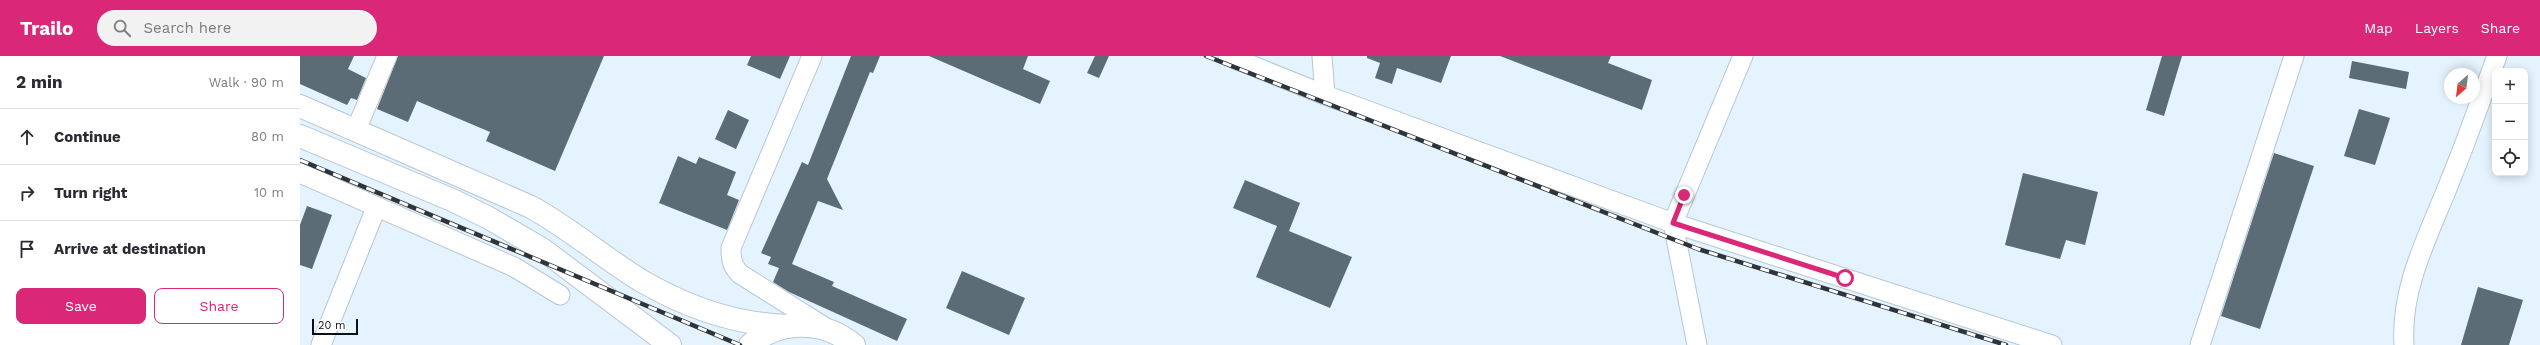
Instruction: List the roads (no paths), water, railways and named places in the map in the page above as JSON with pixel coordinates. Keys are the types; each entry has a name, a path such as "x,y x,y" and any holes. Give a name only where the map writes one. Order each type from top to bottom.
{"highway":[{"path":"300,106 531,207 558,222 638,279 664,293 725,317 747,323 810,326 829,330 854,345"},
{"path":"300,136 452,200 487,217 542,249 670,345"},
{"path":"750,345 771,332 790,326"}],"street":[{"path":"356,130 388,56"},
{"path":"812,56 731,248 731,259 734,268 740,274 829,330"},
{"path":"1228,56 1325,95 1673,223 2052,345"},
{"path":"1322,56 1325,95"},
{"path":"1697,345 1673,223 1744,56"},
{"path":"2200,345 2294,56"},
{"path":"2404,345 2402,323 2414,272 2453,175 2496,56"},
{"path":"300,173 376,208 514,267 560,295"},
{"path":"321,345 376,208"}],"railway":[{"path":"1206,56 1698,249 2006,345"},
{"path":"300,160 740,345"}]}
